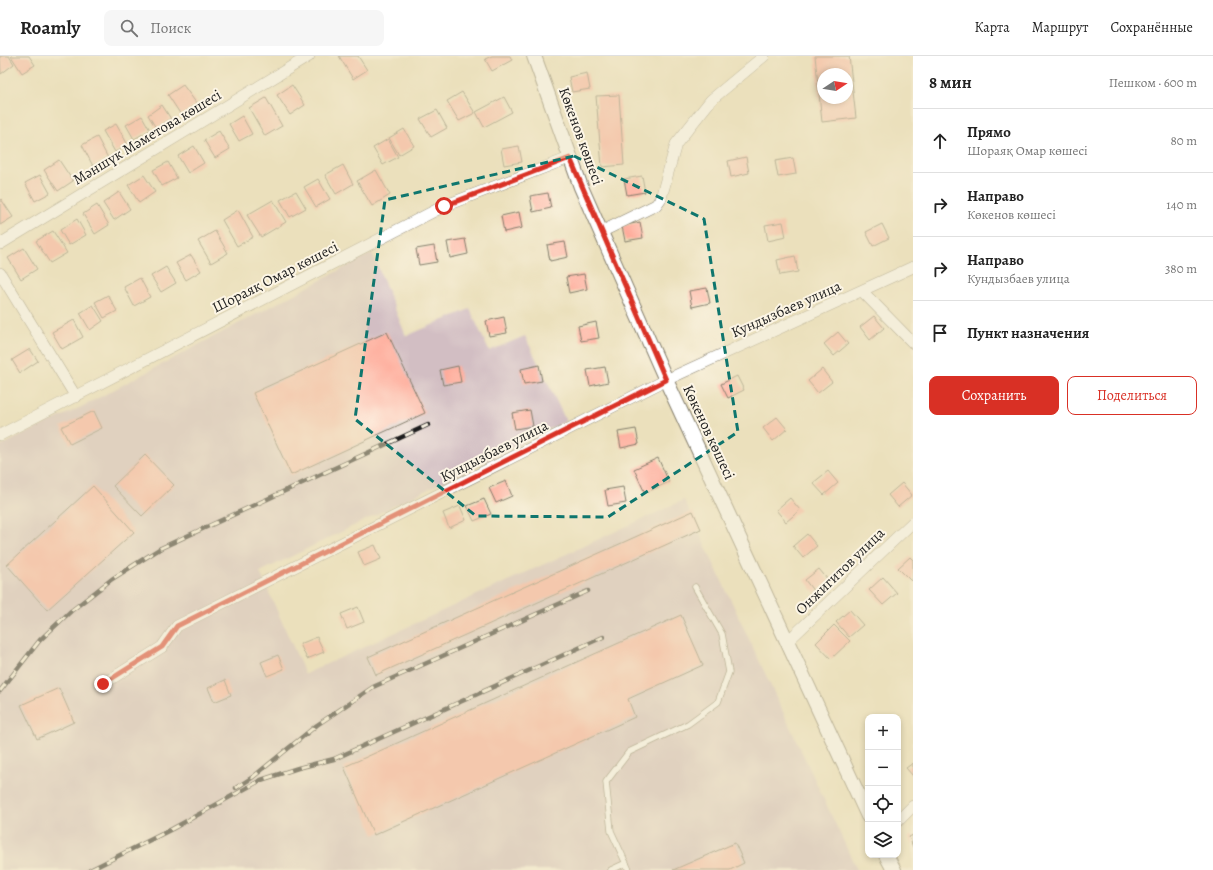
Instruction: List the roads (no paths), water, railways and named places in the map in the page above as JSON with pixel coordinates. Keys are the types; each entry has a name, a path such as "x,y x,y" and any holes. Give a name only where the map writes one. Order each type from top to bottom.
{"street":[{"name":"Мәншүк Мәметова көшесі","path":"0,244 309,56"},
{"name":"Көкенов көшесі","path":"534,56 570,158 666,380 865,809"},
{"path":"601,232 656,205 661,198 676,144 711,100 764,56"},
{"name":"Шораяқ Омар көшесі","path":"0,435 444,206 570,158"},
{"name":"Кундызбаев улица","path":"103,684 162,647 177,626 666,380 913,267"},
{"path":"0,273 76,397"},
{"path":"862,291 913,343"},
{"name":"Онжигитов улица","path":"788,641 913,522"},
{"path":"901,818 913,806"},
{"path":"888,858 894,870"}],"lane":[{"path":"629,870 611,831 606,782 629,752 688,724 718,702 729,672 722,634 695,587"},
{"path":"611,870 626,863"}],"railway":[{"path":"0,691 40,640 71,611 112,579 161,548 428,425"},
{"path":"236,788 253,777 317,725 373,687 588,591"},
{"path":"90,870 172,829 261,780 298,768 334,759 603,637"}]}
